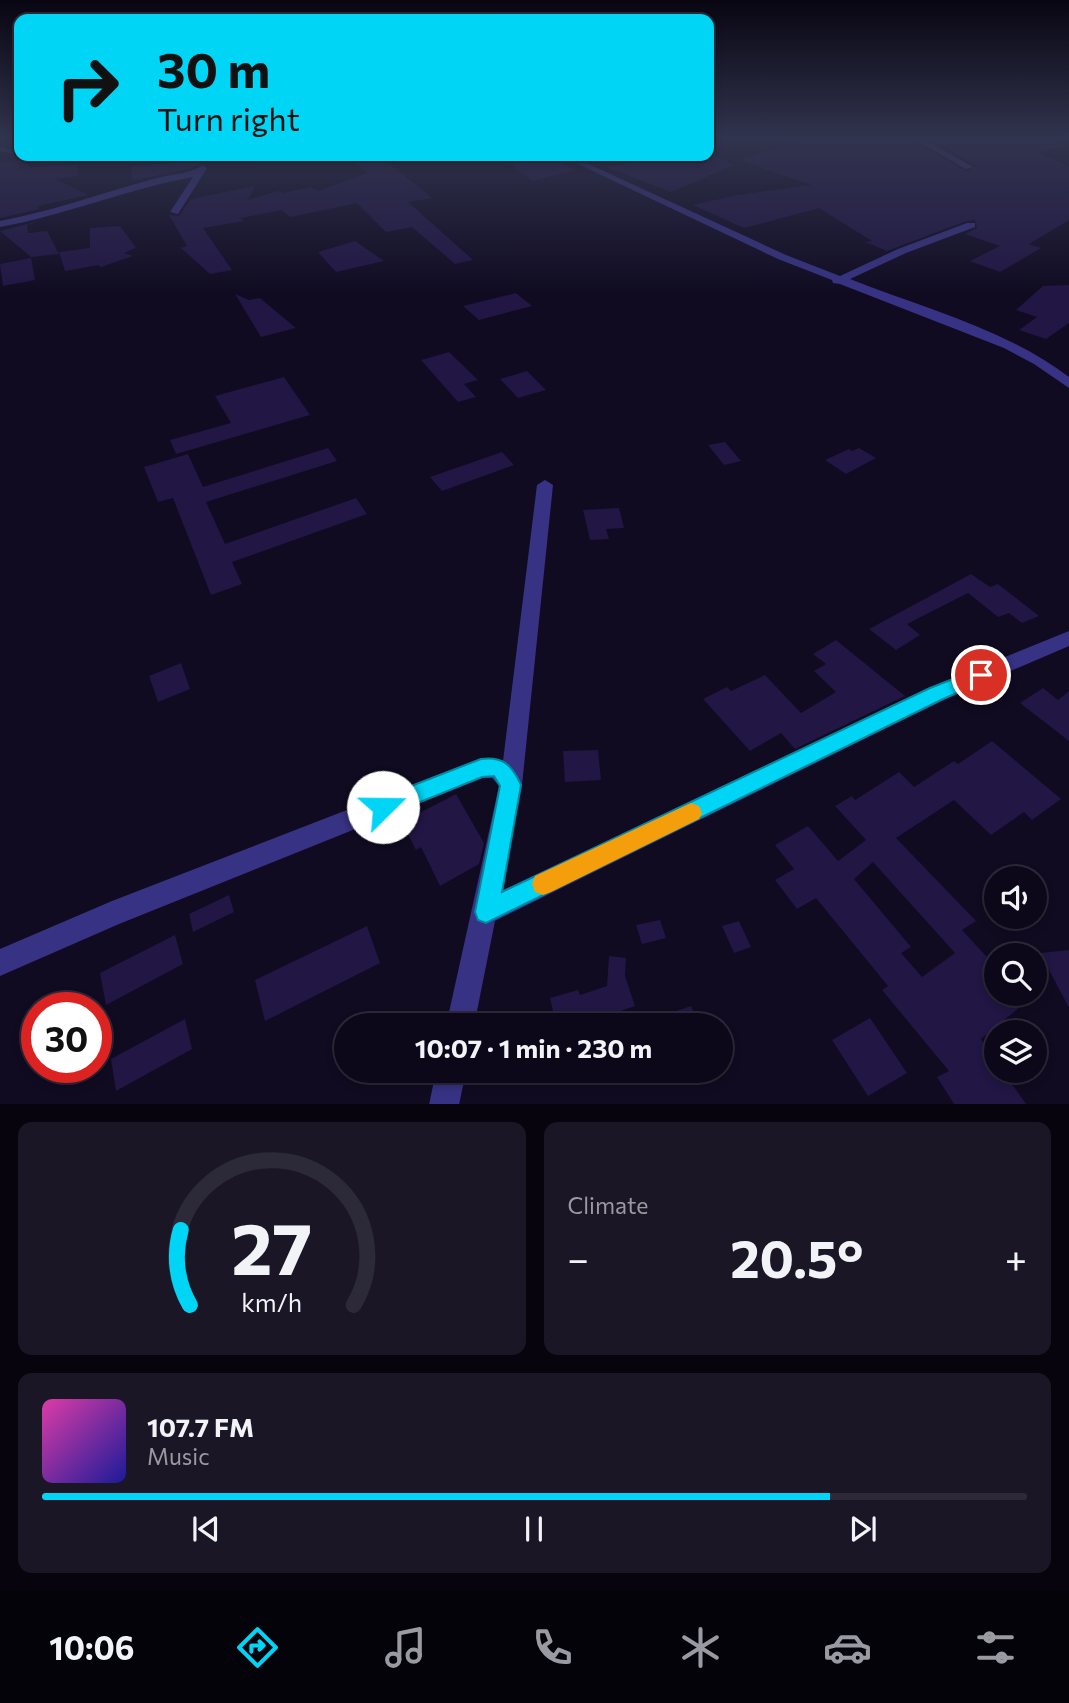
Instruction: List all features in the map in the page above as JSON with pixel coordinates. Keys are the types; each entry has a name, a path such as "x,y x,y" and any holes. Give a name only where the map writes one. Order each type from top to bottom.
{"street":[{"path":"0,224 44,216 59,208 128,191"},
{"path":"175,212 188,191"},
{"path":"637,191 837,281 1008,345 1039,361 1069,384"},
{"path":"837,281 902,251 971,225"},
{"path":"463,1013 511,785 545,485"},
{"path":"486,912 936,694 1069,638"},
{"path":"0,963 113,914 481,768 494,766 501,770 511,785"},
{"path":"444,1104 448,1083"}],"building":[{"path":"0,191 79,191 88,195 38,206 39,209 0,218"},
{"path":"233,191 253,191 248,200 278,191 423,191 432,198 408,202 473,260 455,264 412,227 386,232 357,203 290,217 282,210 240,218 244,221 203,228 232,270 210,274 181,248 187,246 169,215 179,216 191,199"},
{"path":"771,191 1069,191 1069,220 1029,244 1041,248 1000,272 970,261 1000,246 965,234 977,228 975,220 887,251 865,242 872,241 819,208 744,228 693,205"},
{"path":"43,220 27,225 28,233 47,231 59,254 31,257 0,231"},
{"path":"120,226 136,248 124,253 133,256 101,267 98,265 65,271 59,252 90,248 90,228"},
{"path":"355,241 384,261 336,272 318,252"},
{"path":"31,258 35,280 3,286 0,264"},
{"path":"1069,285 1069,323 1046,339 1019,330 1037,317 1016,310 1043,286"},
{"path":"516,293 532,306 479,320 463,306"},
{"path":"235,294 249,300 260,298 296,328 261,337"},
{"path":"449,352 478,380 464,384 476,397 458,402 421,360"},
{"path":"527,371 546,390 518,398 500,379"},
{"path":"284,377 310,415 176,454 170,440 231,423 215,396"},
{"path":"725,442 741,461 724,465 708,445"},
{"path":"328,448 337,461 206,502 225,544 356,498 367,514 232,562 242,584 211,595 173,498 158,502 144,467 188,454 203,487"},
{"path":"859,448 876,458 846,474 825,460 849,449 852,451"},
{"path":"502,452 514,465 442,491 430,477"},
{"path":"619,508 624,528 606,529 609,539 590,540 583,510"},
{"path":"971,574 990,587 998,584 1039,616 1022,623 1009,613 998,617 968,593 907,624 920,635 896,650 869,629"},
{"path":"836,640 905,696 795,749 781,733 750,751 703,699 727,687 731,691 765,675 801,713 836,692 814,671 826,664 813,654"},
{"path":"972,655 983,663 961,672 954,667"},
{"path":"181,663 190,689 158,702 149,676"},
{"path":"1043,688 1058,700 1069,691 1069,741 1020,703"},
{"path":"992,741 1061,799 1032,820 1024,812 991,835 954,800 896,838 976,921 962,930 984,954 984,1006 1021,1006 1004,1020 984,1020 984,1037 981,1039 984,1043 984,1083 1011,1083 1026,1104 954,1104 937,1077 949,1071 882,990 888,986 816,898 797,909 775,880 794,869 775,845 808,826 838,861 866,840 835,806 852,796 855,800 899,772 914,787 954,761 958,764","holes":["873,862 955,953 922,977 901,953 911,947 854,879"]},
{"path":"598,750 601,780 565,782 563,751"},
{"path":"456,794 484,843 479,864 440,886 421,847 416,850 402,822"},
{"path":"229,895 234,912 193,932 189,914"},
{"path":"660,920 666,938 642,944 636,925"},
{"path":"739,921 751,947 734,953 722,926"},
{"path":"367,926 380,963 265,1021 255,980"},
{"path":"175,935 183,964 112,1002 112,992 104,992 100,973"},
{"path":"1069,950 1069,1008 1047,966 1047,952"},
{"path":"609,956 626,958 625,976 635,1006 615,1013 553,1013 550,998 578,990 580,995 607,986"},
{"path":"691,1006 694,1013 671,1013"},
{"path":"870,1018 907,1073 868,1096 832,1040"},
{"path":"185,1019 192,1049 116,1091 112,1058"}],"slow traffic":[{"path":"543,884 691,813"}],"route":[{"path":"383,807 481,768 494,766 506,775 511,785 486,912 936,694 981,675"}]}
